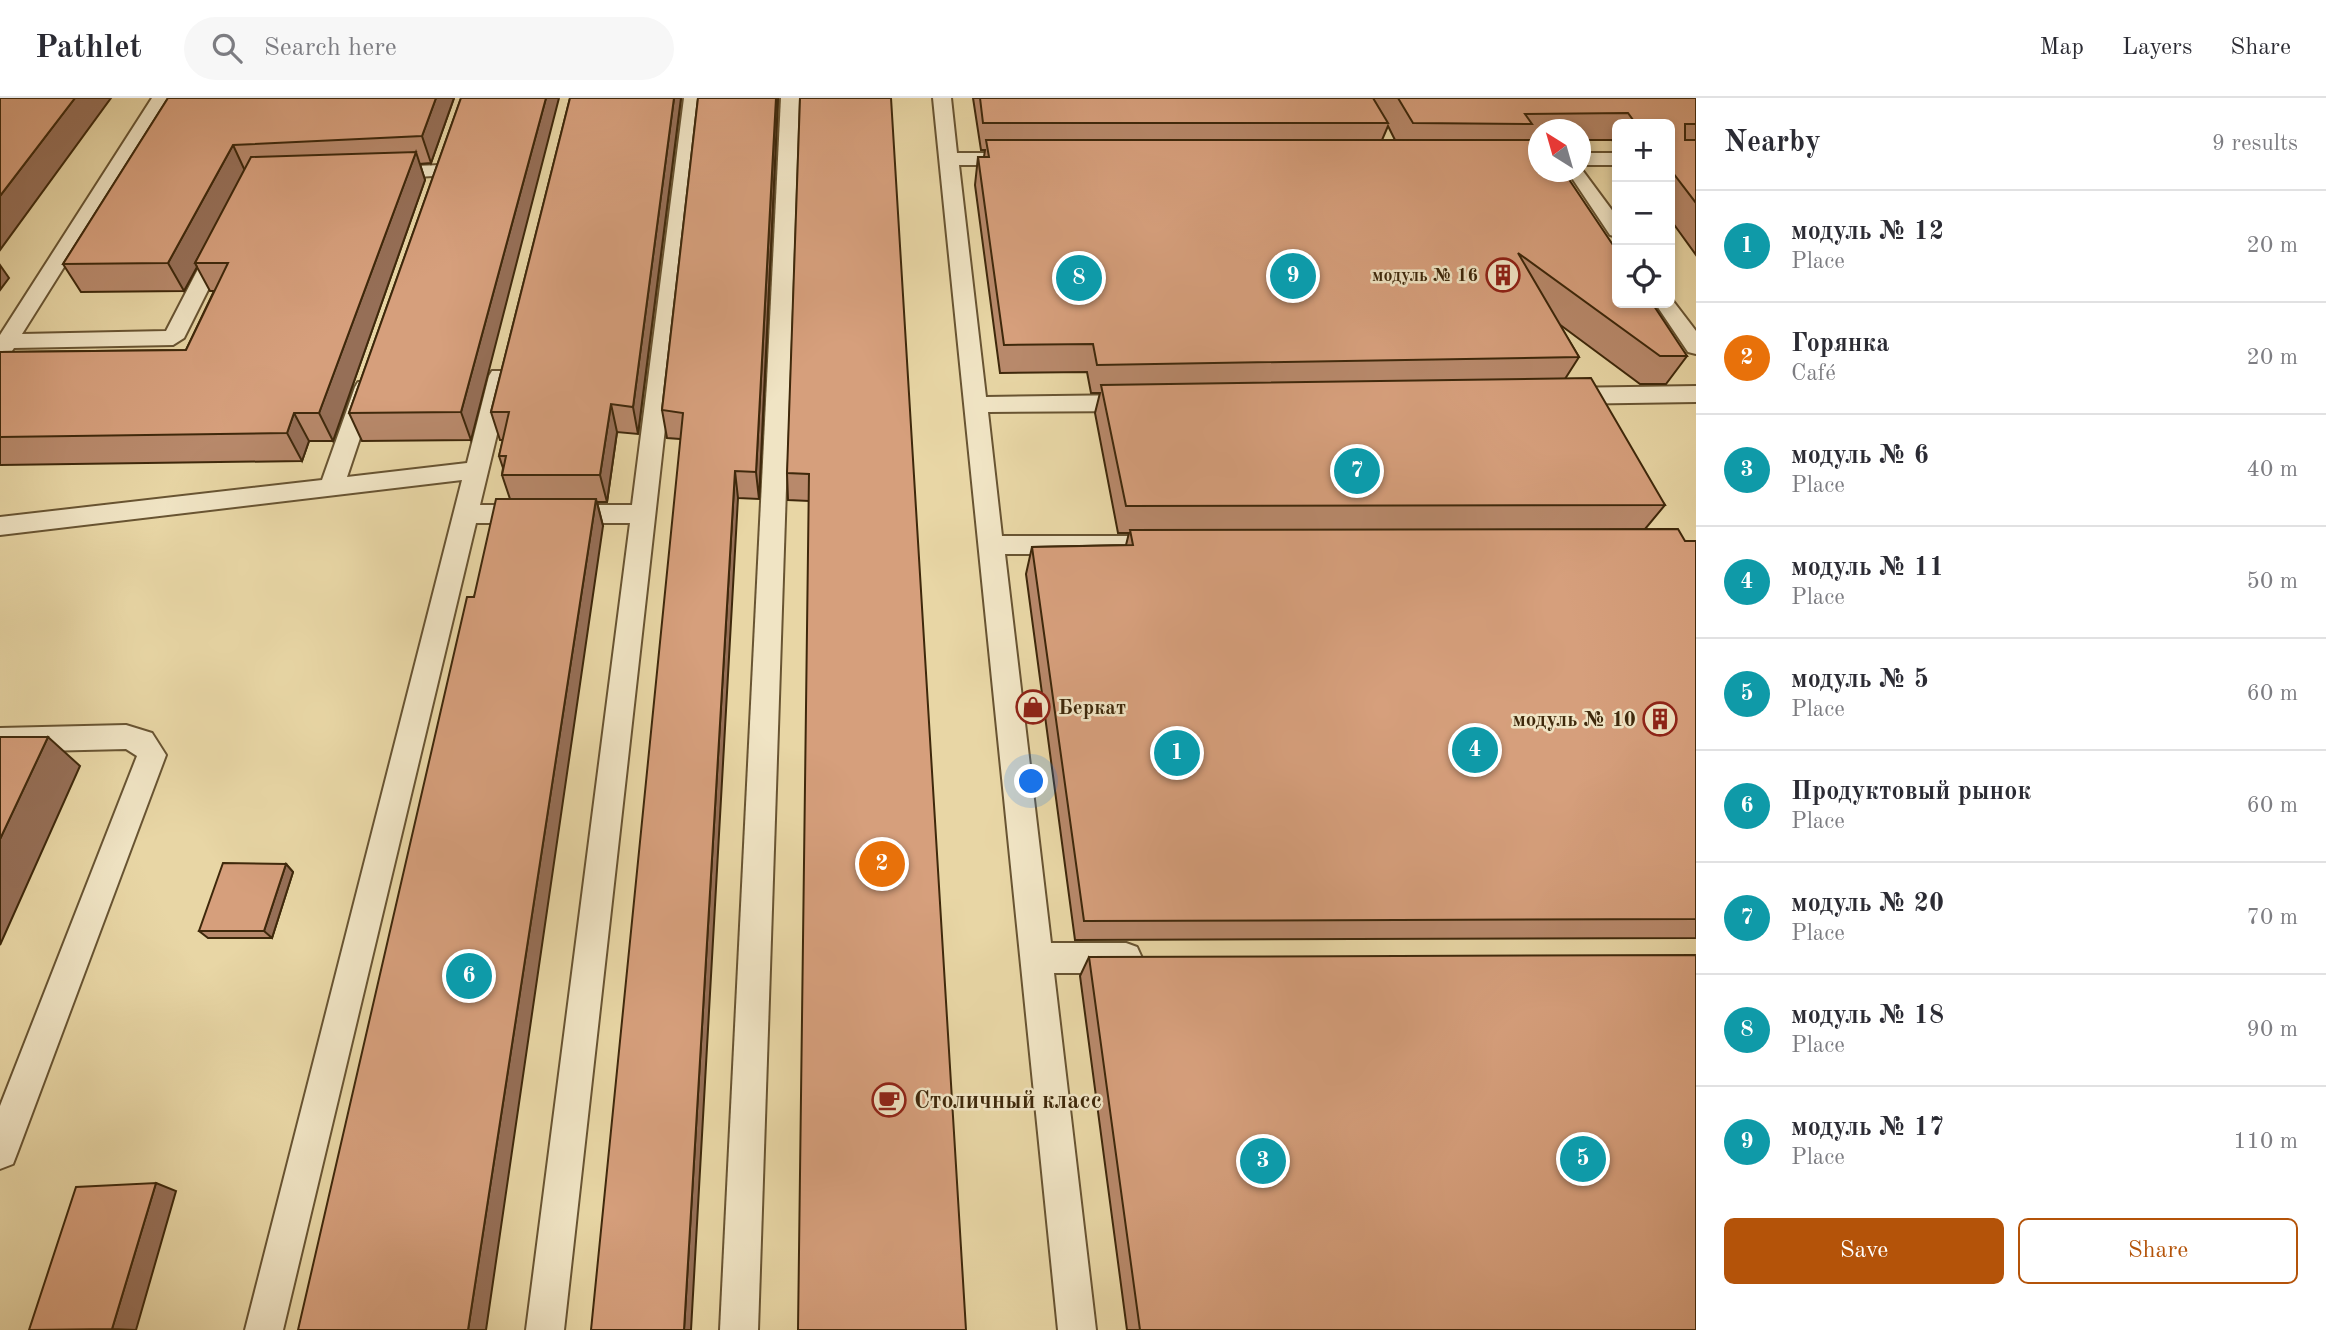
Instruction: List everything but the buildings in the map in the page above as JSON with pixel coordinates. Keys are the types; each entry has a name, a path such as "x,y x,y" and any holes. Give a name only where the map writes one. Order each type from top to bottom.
{"lane":[{"path":"4,347 161,98"},
{"path":"545,1330 693,98"},
{"path":"739,1330 790,98"},
{"path":"942,98 1077,1330"},
{"path":"433,198 450,147"},
{"path":"949,159 1032,159"},
{"path":"1591,159 1612,159"},
{"path":"362,174 443,171"},
{"path":"1584,182 1612,224"},
{"path":"4,347 173,338 229,227"},
{"path":"1669,308 1696,347"},
{"path":"264,1330 507,351"},
{"path":"331,487 373,369"},
{"path":"1543,396 1696,394"},
{"path":"974,405 1154,402"},
{"path":"0,526 476,470"},
{"path":"466,514 643,514"},
{"path":"992,545 1185,545"},
{"path":"0,740 126,737 138,739 147,746 152,755 0,1151"},
{"path":"1038,958 1150,958"}],"place":[{"name":"модуль № 16","path":"1503,275"},
{"name":"модуль № 17","path":"1293,276"},
{"name":"модуль № 18","path":"1079,278"},
{"name":"модуль № 20","path":"1357,471"},
{"name":"Беркат","path":"1033,707"},
{"name":"модуль № 10","path":"1660,719"},
{"name":"модуль № 11","path":"1475,750"},
{"name":"модуль № 12","path":"1177,753"},
{"name":"Горянка","path":"882,864"},
{"name":"Продуктовый рынок","path":"469,976"},
{"name":"Столичный класс","path":"889,1100"},
{"name":"модуль № 5","path":"1583,1159"},
{"name":"модуль № 6","path":"1263,1161"}]}
